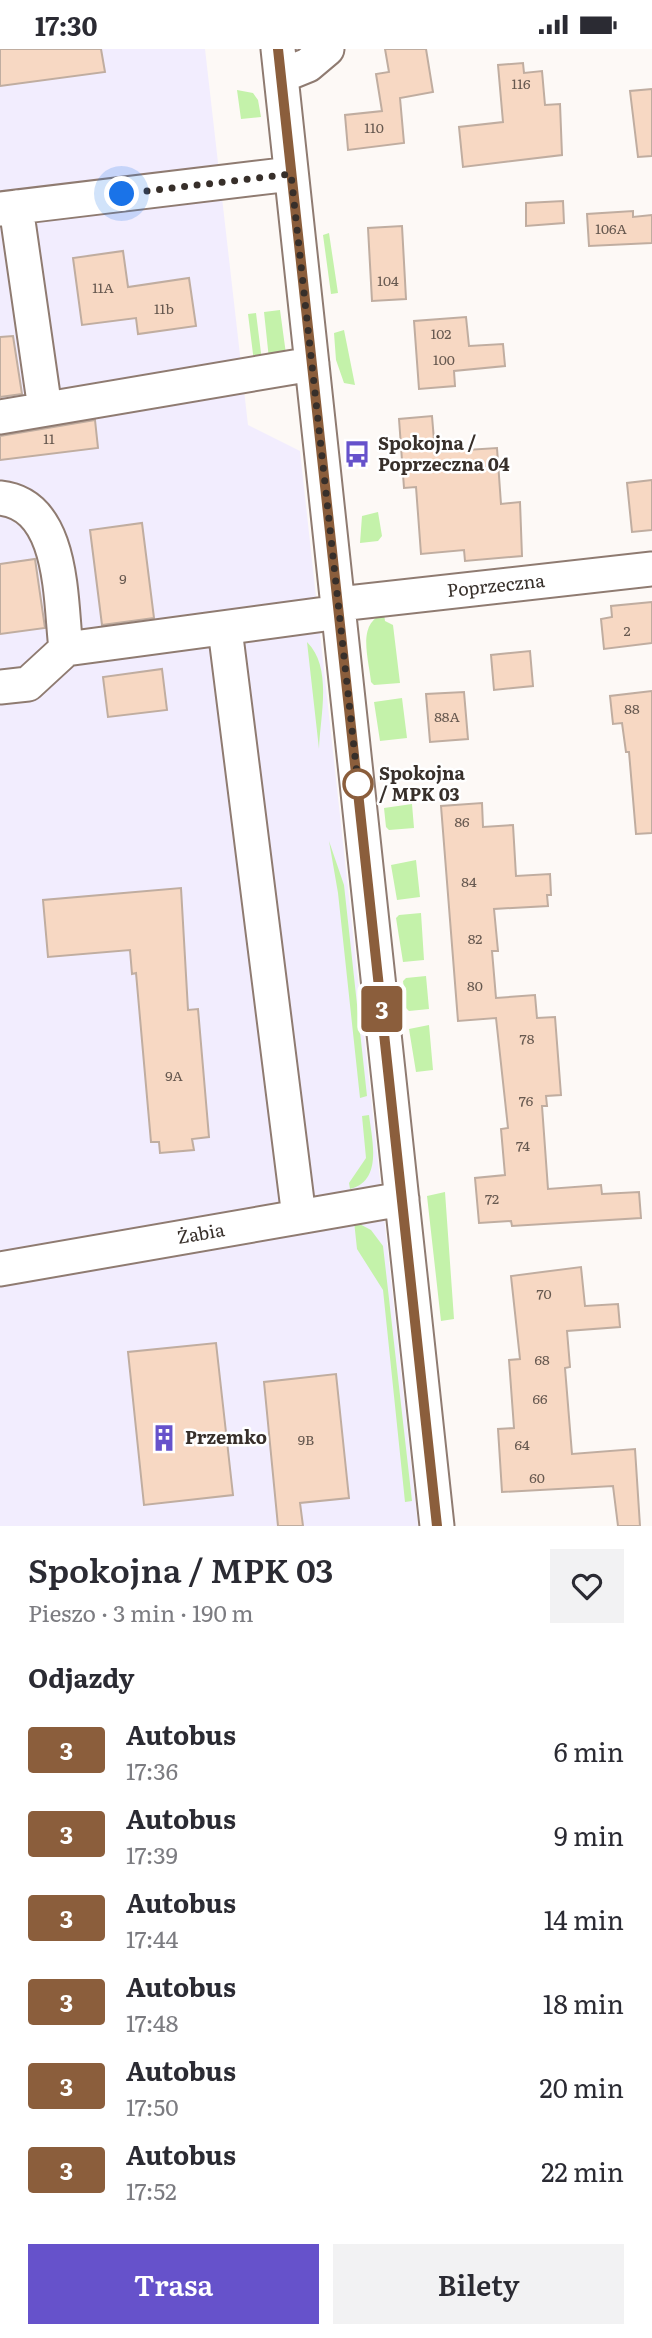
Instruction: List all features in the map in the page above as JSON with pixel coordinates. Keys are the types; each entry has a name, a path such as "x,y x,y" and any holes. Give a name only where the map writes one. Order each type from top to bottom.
{"street":[{"path":"327,49 308,65 279,63 340,608 437,1526"},
{"path":"45,409 8,208 291,174"},
{"path":"0,417 312,364"},
{"path":"0,498 32,513 51,539 66,649 28,684 0,687"},
{"name":"Poprzeczna","path":"66,649 225,629 340,608 652,569"},
{"path":"225,629 299,1217"},
{"name":"Żabia","path":"0,1269 402,1199"}],"shaded area":[{"path":"0,49 205,49 248,425 300,451 418,1526 0,1526"}],"green space":[{"path":"237,90 253,93 258,100 261,117 241,119"},
{"path":"329,233 338,293 331,294 323,235"},
{"path":"280,310 286,354 269,359 264,312"},
{"path":"256,313 262,361 254,362 248,314"},
{"path":"344,330 355,385 344,383 336,360 334,333"},
{"path":"378,512 382,536 378,541 360,543 362,516"},
{"path":"384,614 385,621 393,625 400,683 374,685 371,682 367,653 367,633 375,619"},
{"path":"307,642 320,665 322,679 319,749"},
{"path":"402,698 407,738 380,741 374,702"},
{"path":"412,804 414,828 389,830 386,827 384,808"},
{"path":"329,841 344,885 367,1096 360,1098 338,893"},
{"path":"416,860 420,897 397,900 391,865"},
{"path":"421,913 424,960 403,962 396,918 399,915"},
{"path":"426,976 429,1009 409,1011 406,1008 403,981 406,978"},
{"path":"429,1025 433,1070 416,1072 409,1029"},
{"path":"369,1115 373,1147 371,1169 360,1185 350,1189 349,1183 366,1158 362,1116"},
{"path":"445,1192 454,1319 441,1321 427,1196"},
{"path":"354,1221 371,1230 383,1246 412,1501 405,1502 383,1290 357,1249"}],"building":[{"path":"0,49 101,49 105,72 0,86"},
{"path":"385,49 426,49 433,92 400,98 404,143 348,150 345,115 382,111 376,74 389,72"},
{"path":"523,63 524,73 542,71 545,105 560,104 562,155 463,167 459,127 503,122 498,65"},
{"path":"652,89 652,156 638,157 630,91"},
{"path":"563,201 564,223 526,226 526,203"},
{"path":"633,211 633,217 652,215 652,243 589,246 587,214"},
{"path":"402,226 406,299 372,301 368,228"},
{"path":"123,251 128,287 189,278 196,326 138,334 136,318 82,325 73,258"},
{"path":"466,317 469,346 503,344 505,366 454,371 455,386 419,389 414,321"},
{"path":"13,336 22,394 0,397 0,337"},
{"path":"432,416 435,452 497,448 501,504 520,502 522,556 465,561 464,550 421,554 416,487 404,488 399,419"},
{"path":"95,420 98,448 0,460 0,436"},
{"path":"652,480 652,530 632,532 627,483"},
{"path":"142,523 154,618 102,625 90,530"},
{"path":"35,559 45,628 0,634 0,564"},
{"path":"652,602 652,643 604,649 601,619 612,617 611,606"},
{"path":"530,651 533,686 494,690 491,655"},
{"path":"162,669 167,710 108,717 103,677"},
{"path":"652,691 652,833 636,834 629,752 626,752 622,723 613,724 610,696"},
{"path":"464,692 468,739 430,742 426,694"},
{"path":"482,803 483,827 513,825 516,876 550,874 551,895 547,895 548,906 494,909 498,951 492,951 496,998 535,995 537,1018 555,1017 561,1095 546,1096 547,1106 542,1106 548,1189 601,1185 602,1194 639,1192 641,1218 512,1226 511,1221 479,1223 475,1178 505,1175 501,1129 508,1128 496,1018 458,1021 441,806"},
{"path":"181,888 188,1010 198,1009 209,1137 192,1139 194,1150 160,1153 159,1142 151,1142 136,973 132,974 130,950 48,957 43,900"},
{"path":"581,1267 585,1306 618,1304 620,1327 567,1331 570,1367 565,1368 572,1454 635,1449 640,1526 618,1526 613,1486 502,1492 498,1429 514,1428 509,1360 520,1359 511,1276"},
{"path":"216,1343 233,1495 144,1505 128,1352"},
{"path":"336,1374 349,1498 300,1503 303,1526 278,1526 264,1382"}],"bus line":[{"name":"3","path":"278,49 340,604 437,1526"}],"place":[{"name":"Spokojna / Poprzeczna 04","path":"357,454"},
{"name":"Spokojna / MPK 03","path":"358,784"},
{"name":"Przemko","path":"164,1438"}],"route":[{"path":"122,194 291,174 358,784"}]}
